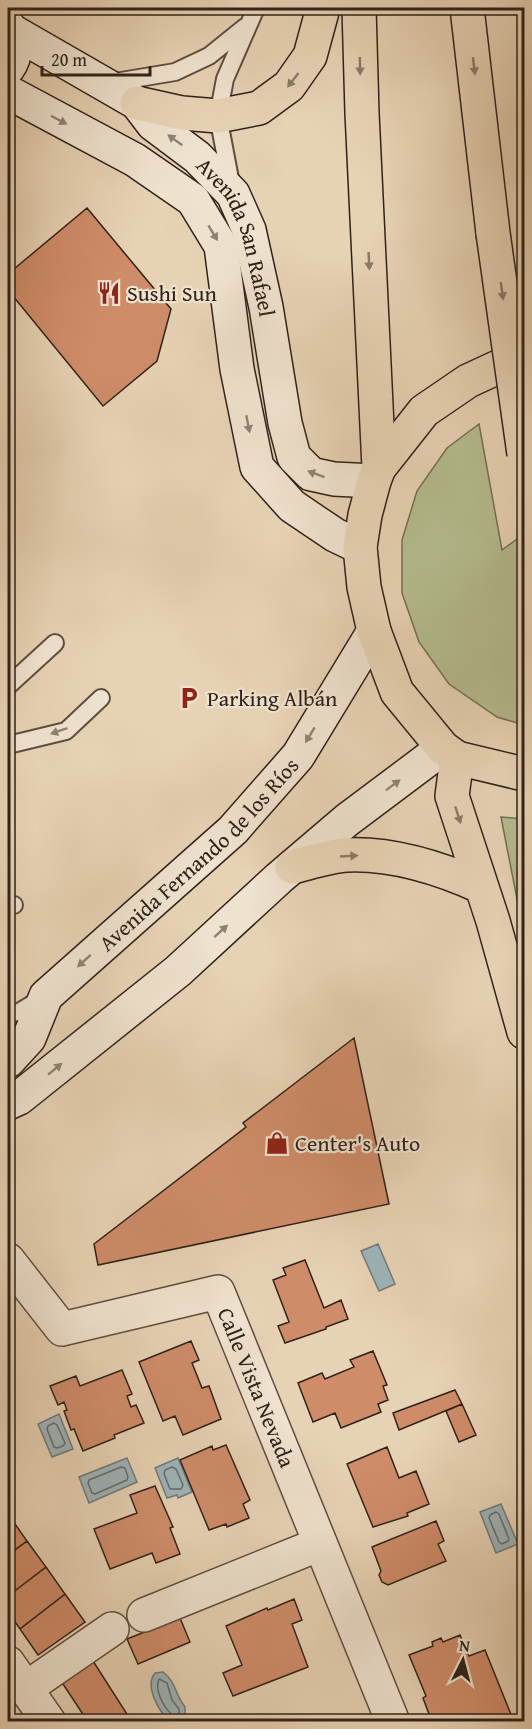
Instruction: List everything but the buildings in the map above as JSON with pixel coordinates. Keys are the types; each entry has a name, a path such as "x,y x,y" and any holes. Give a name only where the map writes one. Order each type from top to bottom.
{"main road":[{"path":"137,103 182,113 218,116 259,108 289,86 310,56 323,8"},
{"path":"359,8 376,474 360,547 363,587 374,631 397,692 450,753 525,774"},
{"path":"467,8 494,233 525,454"},
{"path":"8,68 12,62 15,47 10,29"},
{"name":"Avenida San Rafael","path":"10,29 137,103 153,124 197,156 233,194 249,230 266,308 285,423 294,457 311,474 334,479 376,474"},
{"name":"Avenida San Rafael","path":"8,92 135,160 193,200 221,246 237,369 257,467 292,506 335,535 360,547"},
{"path":"376,474 424,411 468,381 525,356"},
{"name":"Avenida Fernando de los Ríos","path":"8,1061 29,1038 20,1011 233,830 298,756 374,631"},
{"path":"8,1103 20,1098 178,970 347,820 450,753"},
{"path":"450,753 452,796 525,1032"},
{"path":"292,867 345,855 388,856 454,875 482,887"},
{"name":"Calle Vista Nevada","path":"8,1260 62,1329 218,1292 393,1722"},
{"path":"144,1615 320,1544"},
{"path":"49,1722 16,1676 112,1629"}],"lane":[{"path":"233,194 218,116 225,79 246,26 256,8"},
{"path":"105,84 175,72 209,56 246,26"},
{"path":"8,686 55,643"},
{"path":"8,745 66,731 101,698"}],"green space":[{"path":"479,424 502,550 524,534 524,725 497,717 449,684 419,642 402,593 402,540 417,491 447,448"},
{"path":"501,817 524,819 524,935"}],"water":[{"path":"378,1244 395,1284 379,1291 361,1251"},
{"path":"59,1414 73,1449 52,1457 38,1424"},
{"path":"127,1458 137,1482 89,1503 79,1477"},
{"path":"178,1458 192,1492 178,1498 177,1495 167,1498 155,1468"},
{"path":"501,1504 518,1544 496,1553 480,1512"},
{"path":"163,1672 171,1680 185,1707 185,1716 176,1721 169,1721 165,1717 152,1691 152,1678 155,1673"}],"place":[{"name":"Sushi Sun","path":"109,293"},
{"name":"Parking Albán","path":"189,698"},
{"name":"Center's Auto","path":"277,1143"}]}
